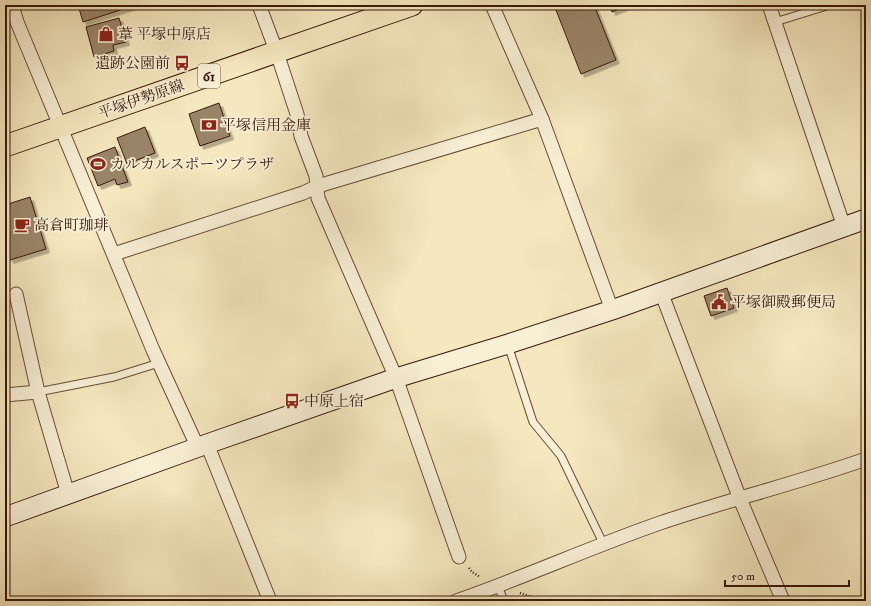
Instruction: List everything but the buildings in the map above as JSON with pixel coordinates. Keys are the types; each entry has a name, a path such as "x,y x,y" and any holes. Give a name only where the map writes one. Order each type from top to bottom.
{"main road":[{"name":"平塚伊勢原線","path":"5,146 277,52 383,10 412,5"}],"street":[{"path":"12,5 17,22 60,127 159,363 202,446 270,601"},
{"path":"259,5 277,52 297,114 301,136 316,176 318,198 396,378 459,558"},
{"path":"492,5 542,119 612,310"},
{"path":"769,5 844,227"},
{"path":"114,254 303,193 318,186 542,119"},
{"path":"5,517 396,378 508,344 612,310 866,220"},
{"path":"661,292 781,600"},
{"path":"16,294 38,392 68,494"},
{"path":"5,395 38,392"},
{"path":"456,601 498,586 603,543 866,459"}],"lane":[{"path":"775,22 830,5"},
{"path":"508,344 533,422 561,456 603,543"},
{"path":"38,392 114,377 159,363"},
{"path":"498,586 504,601"}],"place":[{"name":"葦 平塚中原店","path":"106,34"},
{"name":"遺跡公園前","path":"182,63"},
{"name":"平塚信用金庫","path":"209,125"},
{"name":"カルカルスポーツプラザ","path":"98,164"},
{"name":"高倉町珈琲","path":"22,225"},
{"name":"平塚御殿郵便局","path":"719,302"},
{"name":"中原上宿","path":"292,401"}]}
